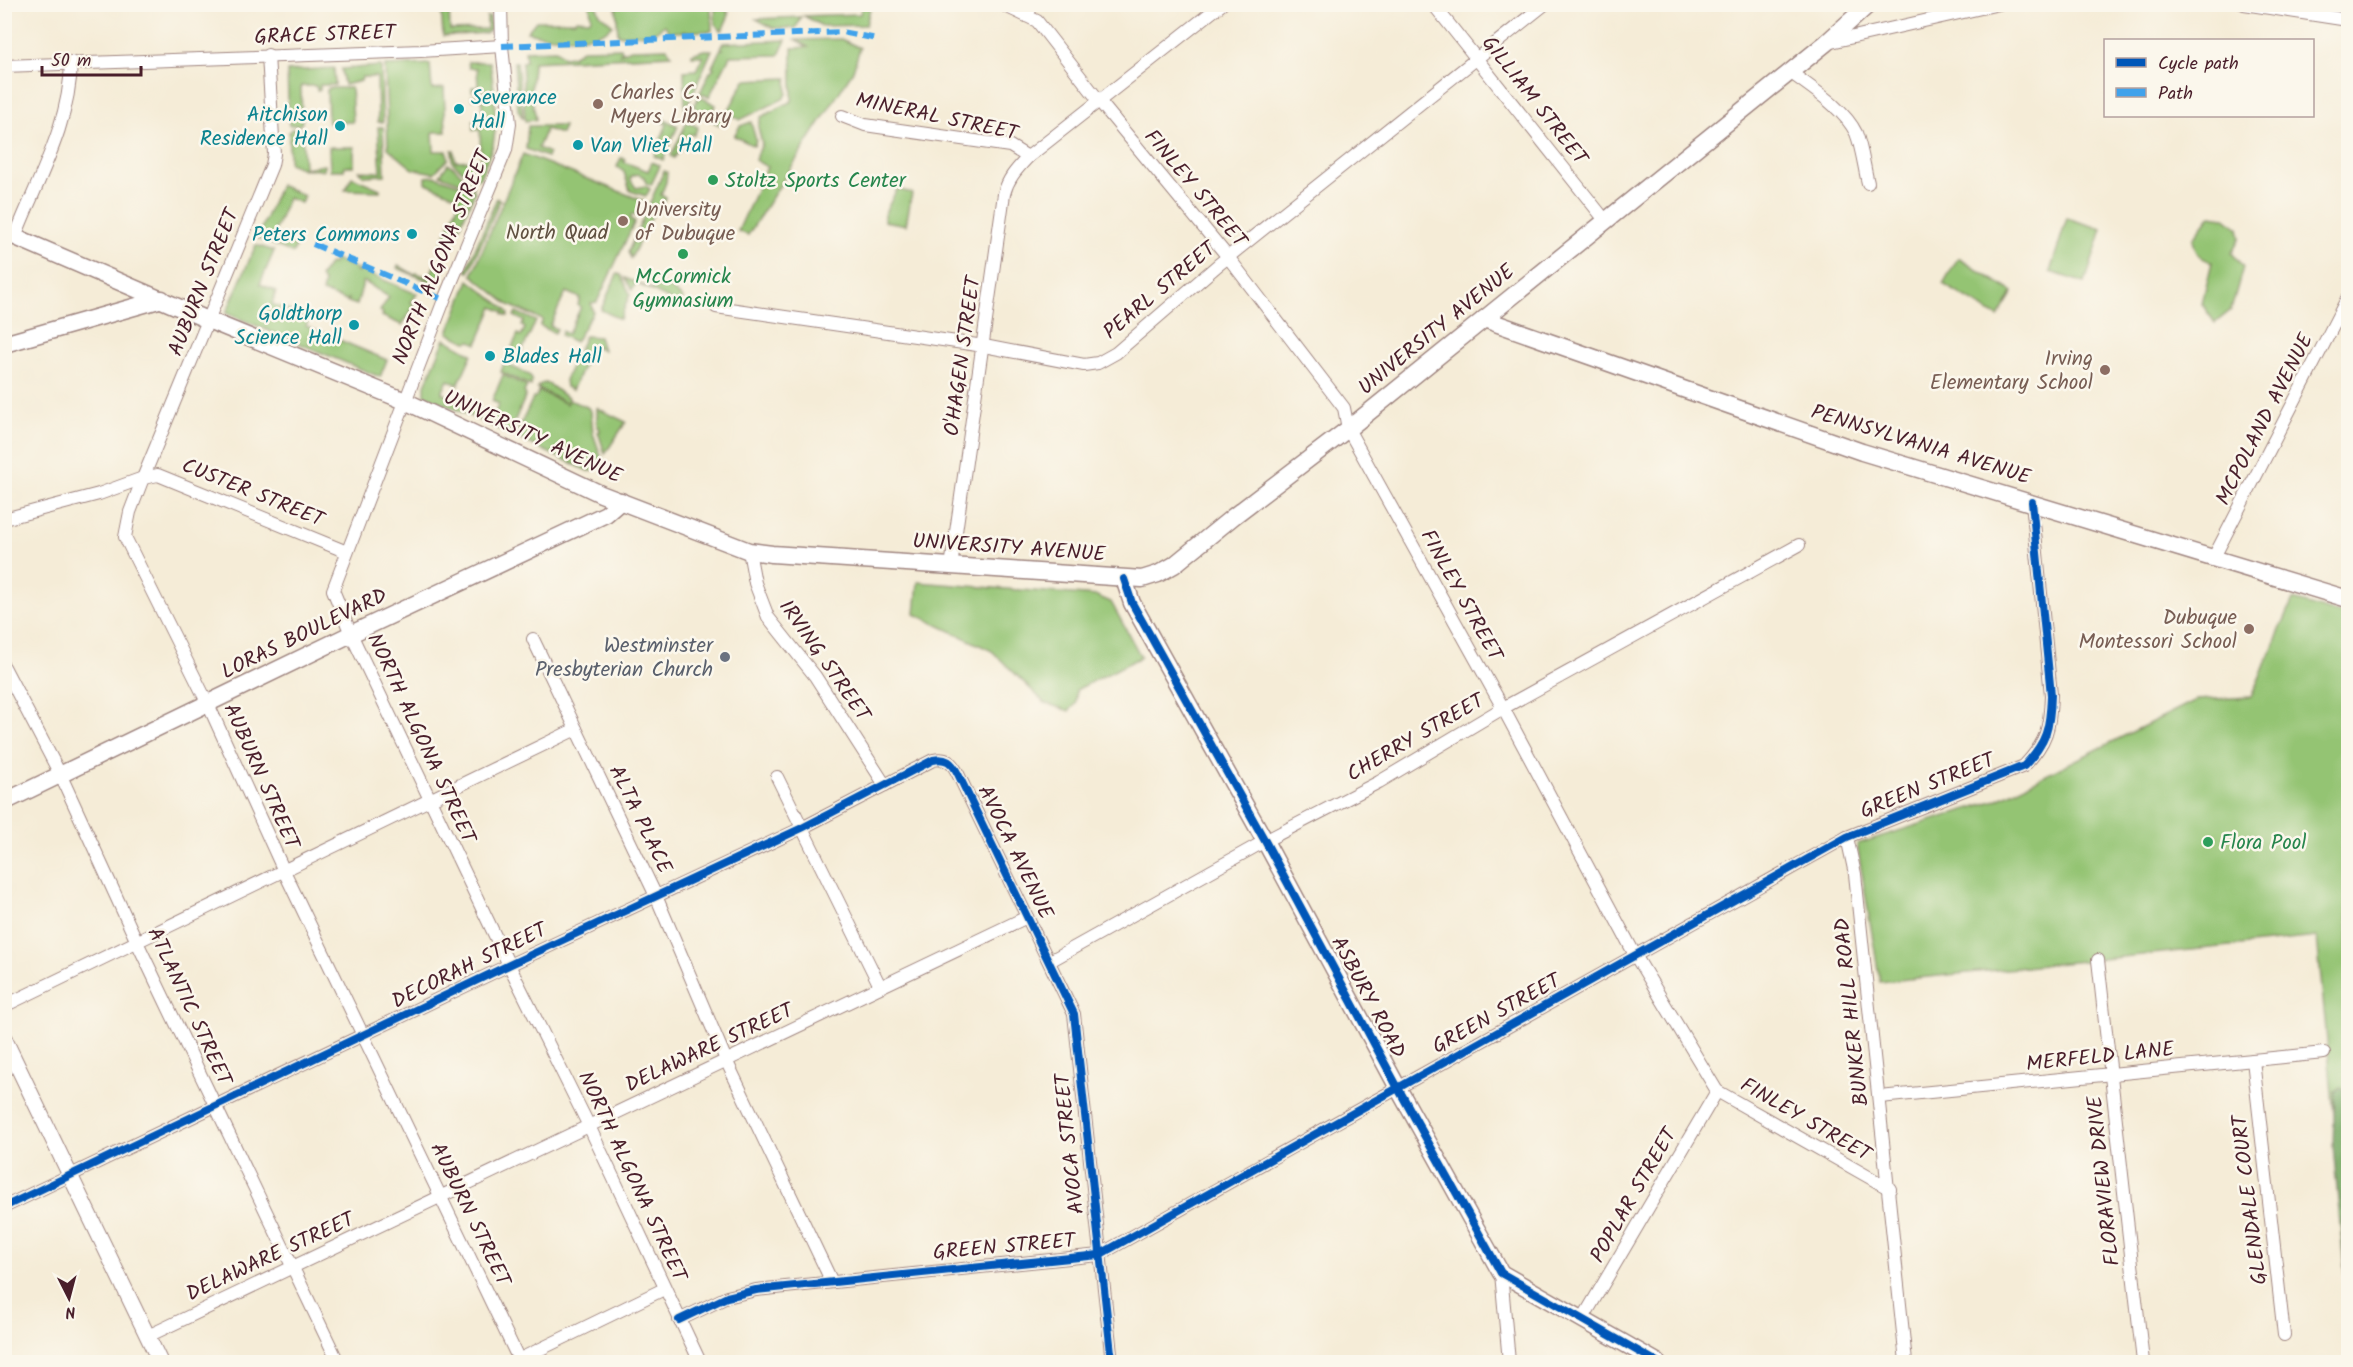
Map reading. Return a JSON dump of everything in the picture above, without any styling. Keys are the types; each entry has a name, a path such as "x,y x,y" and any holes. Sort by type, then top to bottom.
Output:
{"main road":[{"name":"UNIVERSITY AVENUE","path":"10,235 405,401 598,493 749,551 1142,579 1174,565 1348,429 1826,43 1869,4"},
{"path":"4,345 162,299"},
{"name":"PENNSYLVANIA AVENUE","path":"1485,319 1862,452 2349,599"},
{"name":"LORAS BOULEVARD","path":"4,802 606,514 621,501"},
{"name":"ASBURY ROAD","path":"1124,579 1132,603 1501,1273"},
{"path":"1501,1273 1657,1362"}],"street":[{"name":"NORTH ALGONA STREET","path":"501,4 502,46 510,124 507,145 333,590 351,634 430,801 589,1126 700,1362"},
{"name":"FINLEY STREET","path":"1001,4 1037,21 1100,102 1228,257 1345,411 1348,429 1503,708 1635,955 1717,1091 1890,1189"},
{"path":"1026,15 1034,4"},
{"name":"MINERAL STREET","path":"842,116 865,125 1010,146 1028,157 1222,4"},
{"name":"GILLIAM STREET","path":"1433,4 1605,220"},
{"name":"PEARL STREET","path":"716,307 984,346 1084,365 1098,363 1116,353 1228,257 1545,4"},
{"path":"1826,43 1999,4"},
{"path":"2244,4 2349,20"},
{"name":"GRACE STREET","path":"4,66 430,51 502,46"},
{"name":"AUBURN STREET","path":"268,55 274,154 272,165 143,478 130,512 125,537 208,704 284,871 442,1196 517,1361"},
{"path":"10,235 60,130 70,87 71,62"},
{"path":"1790,72 1830,102 1856,133 1868,183"},
{"name":"O'HAGEN STREET","path":"951,567 1004,194 1014,171 1028,157"},
{"name":"MCPOLAND AVENUE","path":"2213,559 2349,297"},
{"name":"CUSTER STREET","path":"4,519 99,494 158,475 347,552"},
{"name":"GREEN STREET","path":"680,1320 727,1297 756,1290 831,1280 1099,1255 1847,837 2024,766 2038,752 2046,738 2050,720 2051,695 2032,502"},
{"name":"CHERRY STREET","path":"1050,961 1265,841 1379,782 1503,708 1799,545"},
{"name":"IRVING STREET","path":"749,551 755,583 768,617 815,676 885,785"},
{"name":"ALTA PLACE","path":"533,639 656,896 726,1060 831,1280"},
{"name":"ATLANTIC STREET","path":"4,667 61,776 137,942 338,1362"},
{"path":"4,1006 576,729"},
{"name":"DECORAH STREET","path":"4,1207 509,965 802,828 933,760 940,758 948,760"},
{"name":"AVOCA AVENUE","path":"948,760 958,774 1050,961"},
{"path":"777,777 880,986"},
{"name":"BUNKER HILL ROAD","path":"1847,837 1855,874 1890,1189 1906,1362"},
{"name":"DELAWARE STREET","path":"148,1336 1027,917"},
{"name":"FLORAVIEW DRIVE","path":"2098,960 2143,1362"},
{"name":"AVOCA STREET","path":"1050,961 1074,1014 1112,1362"},
{"path":"4,1038 160,1362"},
{"name":"MERFELD LANE","path":"1880,1097 2324,1053"},
{"name":"GLENDALE COURT","path":"2253,1060 2284,1335"},
{"name":"POPLAR STREET","path":"1582,1320 1717,1091"},
{"path":"1501,1273 1509,1362"},
{"path":"517,1361 664,1289"}],"green space":[{"path":"441,5 449,5 450,30 487,29 487,17 490,17 491,29 486,33 443,36"},
{"path":"590,5 596,5 600,14 613,25 595,35 572,38 527,32 536,21 589,20 591,18"},
{"path":"616,5 711,5 712,31 669,32 665,25 652,34 618,35"},
{"path":"715,5 729,11 722,31 715,24"},
{"path":"862,5 871,5 866,25 822,26 804,16 860,14"},
{"path":"801,17 796,28 773,28 756,19"},
{"path":"841,39 860,48 853,71 748,235 738,231 767,167 755,160 762,144 758,127 761,117 792,101 792,48 808,47 796,40"},
{"path":"786,40 779,55 730,56 709,97 700,93 714,68 712,67 720,50 723,49 721,48 723,43"},
{"path":"621,48 622,51 619,54 631,49 667,48 672,55 533,62 531,95 536,120 525,121 522,62 526,61 525,51 556,50 564,57 572,56 584,49"},
{"path":"712,50 685,111 684,71 696,70 703,56 692,56 692,54"},
{"path":"468,62 490,62 494,90 472,91 472,87 478,87 477,68 469,68"},
{"path":"514,62 517,62 523,119 518,110"},
{"path":"430,64 432,89 444,88 446,132 433,132 434,151 447,151 448,159 434,173 413,169 388,148 385,66"},
{"path":"381,66 383,122 378,122 377,77 362,77 361,81 344,85 341,69"},
{"path":"334,68 335,85 320,85 320,90 317,90 316,86 301,86 302,122 300,125 289,125 287,71"},
{"path":"787,78 787,94 783,99 740,120 727,113 745,80"},
{"path":"329,88 351,88 353,122 328,123 327,90"},
{"path":"494,94 496,121 473,123 473,120 479,120 482,116 482,100 479,97 472,99 472,95"},
{"path":"699,96 716,105 711,115 716,119 724,118 720,125 703,116 695,116 693,120 689,118 696,107 694,106"},
{"path":"658,117 678,126 663,160 654,156 667,124 657,120"},
{"path":"687,122 698,127 694,135 689,134 674,158 671,156"},
{"path":"751,122 756,140 754,146 734,136 740,126"},
{"path":"496,125 493,145 480,178 472,179 452,162 452,150 454,150 455,161 481,160 480,130 473,130 473,127"},
{"path":"528,126 564,126 561,134 546,129 538,148 549,153 547,157 526,149"},
{"path":"378,127 383,127 385,175 364,176 359,171 381,172"},
{"path":"291,129 302,129 304,168 324,165 324,170 303,169 289,163 289,132"},
{"path":"329,147 354,147 354,166 345,166 344,170 330,170"},
{"name":"North Quad","path":"523,154 644,201 637,216 631,215 631,220 635,221 597,302 591,303 593,312 575,342 561,335 562,331 568,334 581,307 578,305 580,298 566,292 550,326 557,329 555,333 540,326 543,320 509,305 472,275"},
{"path":"621,158 625,159 624,162 648,171 652,162 660,166 651,185 638,174 630,179 636,188 645,186 650,189 646,196 630,191 624,172 617,167"},
{"path":"448,164 454,167 474,187 440,175"},
{"path":"664,171 667,172 666,182 661,195 666,198 663,205 659,204 655,210 631,258 628,252"},
{"path":"434,176 473,189 475,192 453,242 440,248 459,197 426,183 426,177"},
{"path":"352,177 380,189 380,191 345,190"},
{"path":"280,185 304,196 301,203 288,198 273,236 296,246 293,253 257,238"},
{"path":"897,189 912,193 906,225 884,221 884,215"},
{"path":"497,198 500,200 469,272 466,271"},
{"path":"2211,215 2224,217 2238,228 2240,238 2232,253 2243,267 2231,310 2215,323 2202,304 2212,262 2198,254 2193,239"},
{"path":"2067,218 2102,229 2085,283 2050,272"},
{"path":"256,245 274,251 260,284 276,291 272,304 309,319 306,326 387,360 380,377 226,313"},
{"path":"1958,258 2013,292 1998,317 1943,284"},
{"path":"335,259 357,269 356,272 359,273 360,270 417,294 411,302 415,305 402,325 382,316 383,313 380,311 389,297 365,282 363,282 357,305 348,302 349,298 347,301 322,292 324,283 320,277"},
{"path":"398,265 413,274 417,273 429,278 434,266 442,270 436,284 397,268"},
{"path":"617,274 621,275 630,294 620,319 601,310"},
{"path":"625,278 651,289 666,285 683,298 681,305 636,283 632,290"},
{"path":"469,280 506,309 509,314 508,316 503,314 504,312 493,307 477,344 471,341 466,342 448,333"},
{"path":"516,312 536,321 518,359 514,361 507,358 518,334 521,336 525,328 522,326 524,321 514,316"},
{"path":"585,336 599,337 603,350 593,346 572,390 566,387 565,380"},
{"path":"445,339 472,354 458,385 448,380 442,393 493,416 499,404 492,401 503,375 527,386 524,392 526,395 509,434 425,395 425,385"},
{"path":"504,363 529,375 532,379 531,386 501,372"},
{"path":"546,383 569,398 566,403 537,388"},
{"path":"539,391 567,404 569,400 591,411 593,433 602,459 593,471 588,471 515,437 533,398"},
{"path":"597,408 626,422 605,454 598,432 599,427 597,427"},
{"path":"918,582 1097,596 1111,602 1141,657 1076,690 1076,704 1069,711 1045,703 992,651 915,614"},
{"path":"2293,600 2348,616 2348,1260 2317,937 1880,982 1857,844 1996,800 2196,700 2251,697"},
{"path":"2341,1088 2348,1096 2348,1311 2333,1145 2335,1091"}],"marked path":[{"path":"502,46 842,32 877,39"},
{"path":"313,244 444,300"}],"cycle path":[{"path":"679,1320 727,1297 756,1290 1099,1255 1847,837 2024,766 2038,749 2046,734 2050,717 2051,695 2032,502"},
{"path":"1124,579 1132,603 1501,1273 1657,1362"},
{"path":"4,1207 509,965 802,828 933,760 942,759 951,764 958,774 1074,1014 1112,1362"}],"place":[{"name":"Charles C. Myers Library","path":"598,104"},
{"name":"Severance Hall","path":"459,109"},
{"name":"Aitchison Residence Hall","path":"340,126"},
{"name":"Van Vliet Hall","path":"578,145"},
{"name":"Stoltz Sports Center","path":"713,180"},
{"name":"University of Dubuque","path":"623,221"},
{"name":"Peters Commons","path":"412,234"},
{"name":"McCormick Gymnasium","path":"683,254"},
{"name":"Goldthorp Science Hall","path":"354,325"},
{"name":"Blades Hall","path":"490,356"},
{"name":"Irving Elementary School","path":"2105,370"},
{"name":"Dubuque Montessori School","path":"2249,629"},
{"name":"Westminster Presbyterian Church","path":"725,657"},
{"name":"Flora Pool","path":"2208,842"}]}
